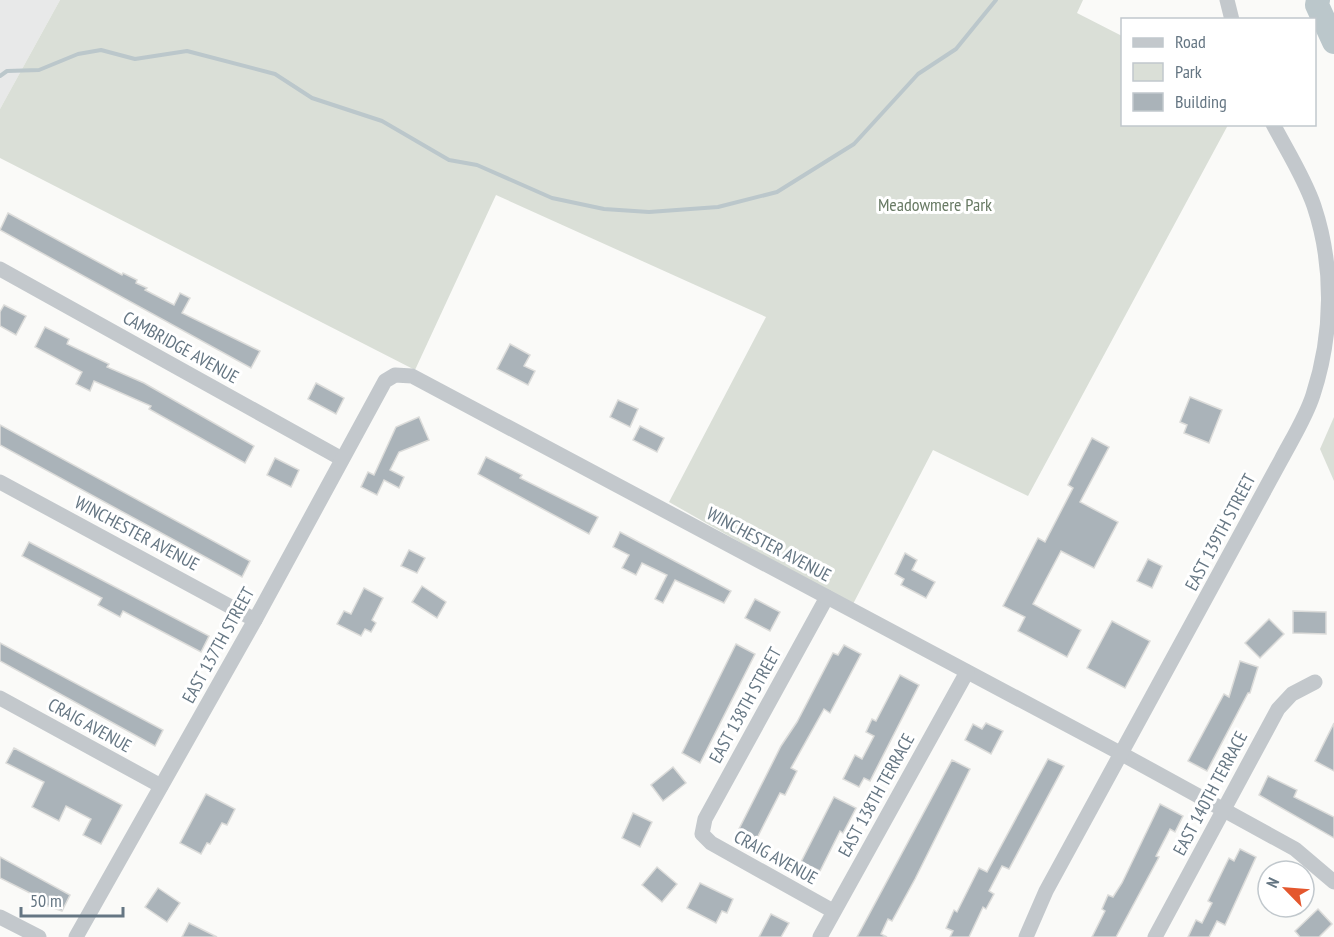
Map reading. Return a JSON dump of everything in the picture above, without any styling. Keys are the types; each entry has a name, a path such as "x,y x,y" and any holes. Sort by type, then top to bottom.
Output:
{"street":[{"path":"1227,0 1232,18"},
{"name":"EAST 139TH STREET","path":"1026,937 1046,891 1299,426 1313,395 1328,325 1329,278 1314,207 1300,174 1274,126"},
{"name":"CAMBRIDGE AVENUE","path":"0,269 342,459"},
{"name":"WINCHESTER AVENUE","path":"395,375 412,376 1122,754 1295,849 1334,882"},
{"name":"EAST 137TH STREET","path":"76,937 255,620 385,381 395,375"},
{"name":"WINCHESTER AVENUE","path":"0,482 255,620"},
{"name":"EAST 138TH STREET","path":"702,834 705,819 827,597"},
{"name":"EAST 138TH TERRACE","path":"820,937 967,672"},
{"name":"EAST 140TH TERRACE","path":"1155,937 1278,708 1292,694 1315,682"},
{"name":"CRAIG AVENUE","path":"0,698 161,786"},
{"name":"CRAIG AVENUE","path":"702,834 711,843 833,911"},
{"path":"0,917 39,937"}],"shaded area":[{"path":"0,0 60,0 0,109"}],"green space":[{"name":"Meadowmere Park","path":"60,0 1083,0 1077,13 1121,35 1121,126 1227,126 1028,496 933,450 852,606 669,502 766,317 496,195 415,370 0,158 0,109"},
{"path":"1334,417 1334,481 1320,449"}],"building":[{"path":"8,213 122,275 123,273 137,280 136,283 147,288 145,290 174,305 180,293 190,298 182,313 260,351 251,368 0,230"},
{"path":"4,305 26,316 16,335 0,326 0,312"},
{"path":"45,327 69,339 67,344 109,364 107,367 144,383 254,446 245,463 149,409 151,406 94,381 90,391 76,384 82,372 35,347"},
{"path":"510,344 530,355 524,366 535,371 528,385 497,369"},
{"path":"316,383 344,398 336,414 308,399"},
{"path":"1190,397 1222,410 1209,443 1184,433 1187,425 1180,422"},
{"path":"618,400 638,409 630,427 610,417"},
{"path":"419,417 429,440 399,452 390,470 404,477 399,488 384,480 377,495 361,487 368,472 374,475 396,427"},
{"path":"0,425 250,561 242,577 0,445"},
{"path":"640,426 664,438 657,452 633,440"},
{"path":"1092,438 1109,447 1080,502 1118,522 1094,568 1061,551 1033,604 1081,630 1067,657 1018,631 1025,617 1003,606 1038,538 1045,542 1073,488 1068,485"},
{"path":"486,457 522,475 520,478 598,517 589,534 478,474"},
{"path":"275,458 299,470 291,487 267,475"},
{"path":"620,532 731,591 724,603 675,580 663,603 655,599 667,575 642,563 636,575 622,568 629,555 613,547"},
{"path":"29,542 209,636 201,652 123,611 120,617 98,605 102,598 22,556"},
{"path":"409,550 425,558 417,573 401,566"},
{"path":"905,553 917,560 912,570 935,582 926,598 901,585 904,579 895,574"},
{"path":"1148,559 1162,566 1152,588 1137,581"},
{"path":"422,586 446,602 437,618 412,602"},
{"path":"364,588 383,598 372,620 376,623 371,632 365,629 361,636 337,624 344,611 351,614"},
{"path":"755,599 780,612 770,631 745,618"},
{"path":"1293,611 1326,612 1326,634 1293,633"},
{"path":"1269,619 1284,634 1260,658 1245,643"},
{"path":"1112,621 1150,641 1125,688 1087,668"},
{"path":"0,643 163,730 155,746 0,661"},
{"path":"736,644 755,654 700,763 682,753"},
{"path":"844,645 861,654 830,713 824,709 791,768 797,771 785,795 780,793 757,838 739,829 781,746 797,722 833,653 838,655"},
{"path":"1240,661 1258,667 1250,693 1207,771 1188,761 1224,694 1229,697"},
{"path":"900,675 919,685 870,781 864,778 859,787 843,779 855,755 862,759 874,736 866,732 872,719 876,721"},
{"path":"986,723 1003,731 991,754 965,740 973,724 982,729"},
{"path":"1334,723 1334,771 1315,761"},
{"path":"14,748 122,805 101,844 83,835 91,819 66,806 59,821 32,807 44,782 6,763"},
{"path":"1048,759 1064,766 1009,869 1002,866 989,891 994,894 986,909 983,907 969,937 950,937 953,931 946,928 954,910 957,912 979,868 987,872"},
{"path":"952,760 970,769 915,879 892,921 888,919 881,934 887,937 857,937"},
{"path":"673,767 686,783 663,801 651,785"},
{"path":"1268,776 1297,790 1294,797 1334,817 1334,838 1259,795"},
{"path":"206,794 235,809 227,825 222,823 210,844 207,843 201,854 180,843"},
{"path":"834,797 856,808 843,833 840,831 820,871 801,862"},
{"path":"1160,804 1183,816 1175,832 1170,829 1156,856 1159,857 1116,937 1092,937 1105,911 1102,909 1108,895 1113,897 1122,883"},
{"path":"633,813 652,822 640,847 622,838"},
{"path":"1240,849 1256,857 1225,925 1217,921 1209,937 1188,937 1196,920 1202,923 1212,903 1208,901 1229,858 1234,861"},
{"path":"0,857 70,895 62,911 34,901 36,897 0,878"},
{"path":"657,867 677,884 662,902 642,885"},
{"path":"700,883 733,899 727,913 722,911 716,923 687,908"},
{"path":"158,888 180,903 167,922 145,907"},
{"path":"1318,909 1332,924 1319,937 1300,937 1295,931 1308,919 1316,919"},
{"path":"771,914 789,923 781,937 759,937"},
{"path":"189,923 217,937 182,937"}],"waterway":[{"path":"0,76 7,71 39,70 78,54 101,50 135,59 187,51 275,74 312,98 382,121 449,160 477,165 552,198 604,209 649,212 718,207 777,192 854,144 918,74 956,49 996,0"},
{"path":"1318,0 1317,5 1334,42"}]}
